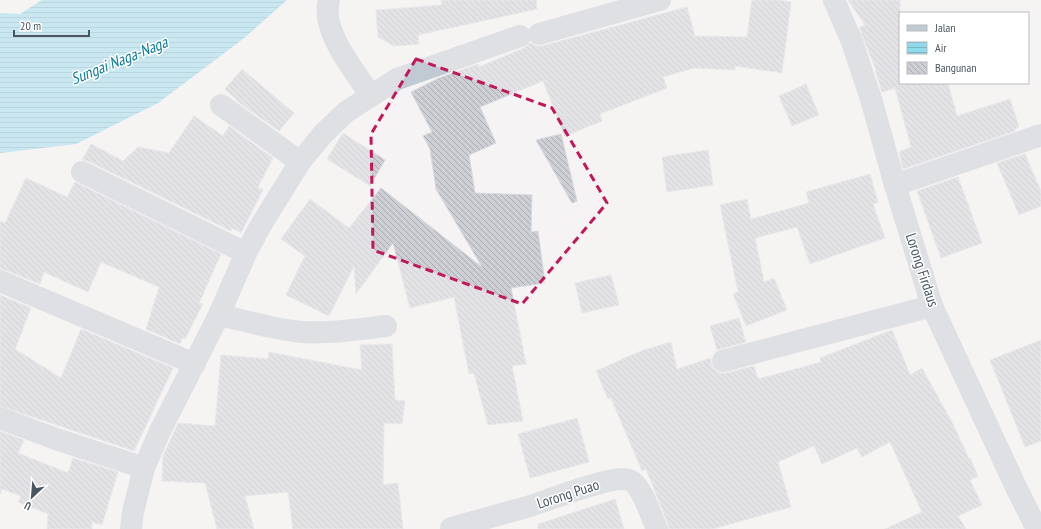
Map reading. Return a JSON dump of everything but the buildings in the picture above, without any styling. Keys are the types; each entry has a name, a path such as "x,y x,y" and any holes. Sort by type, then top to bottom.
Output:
{"street":[{"path":"329,0 327,6 329,27 335,42 371,96"},
{"path":"131,529 133,512 144,468 162,426 219,315 246,253 261,225 300,162 323,134 346,112 397,79 530,35 660,0"},
{"name":"Lorong Firdaus","path":"834,0 852,42 871,99 895,185 932,306 1037,529"},
{"path":"221,106 300,162"},
{"path":"895,185 1041,135"},
{"path":"82,172 246,253"},
{"path":"0,281 195,364"},
{"path":"723,361 932,306"},
{"path":"219,315 303,332 333,332 386,326"},
{"path":"0,418 56,439 144,468"},
{"name":"Lorong Puao","path":"451,528 528,507 596,484 620,478 630,480 640,490 657,529"}],"highlighted area":[{"path":"416,59 552,108 607,203 522,304 373,250 371,134"}],"water":[{"name":"Sungai Naga-Naga","path":"42,0 287,0 243,39 158,103 76,144 0,153 0,13 20,14"}]}
